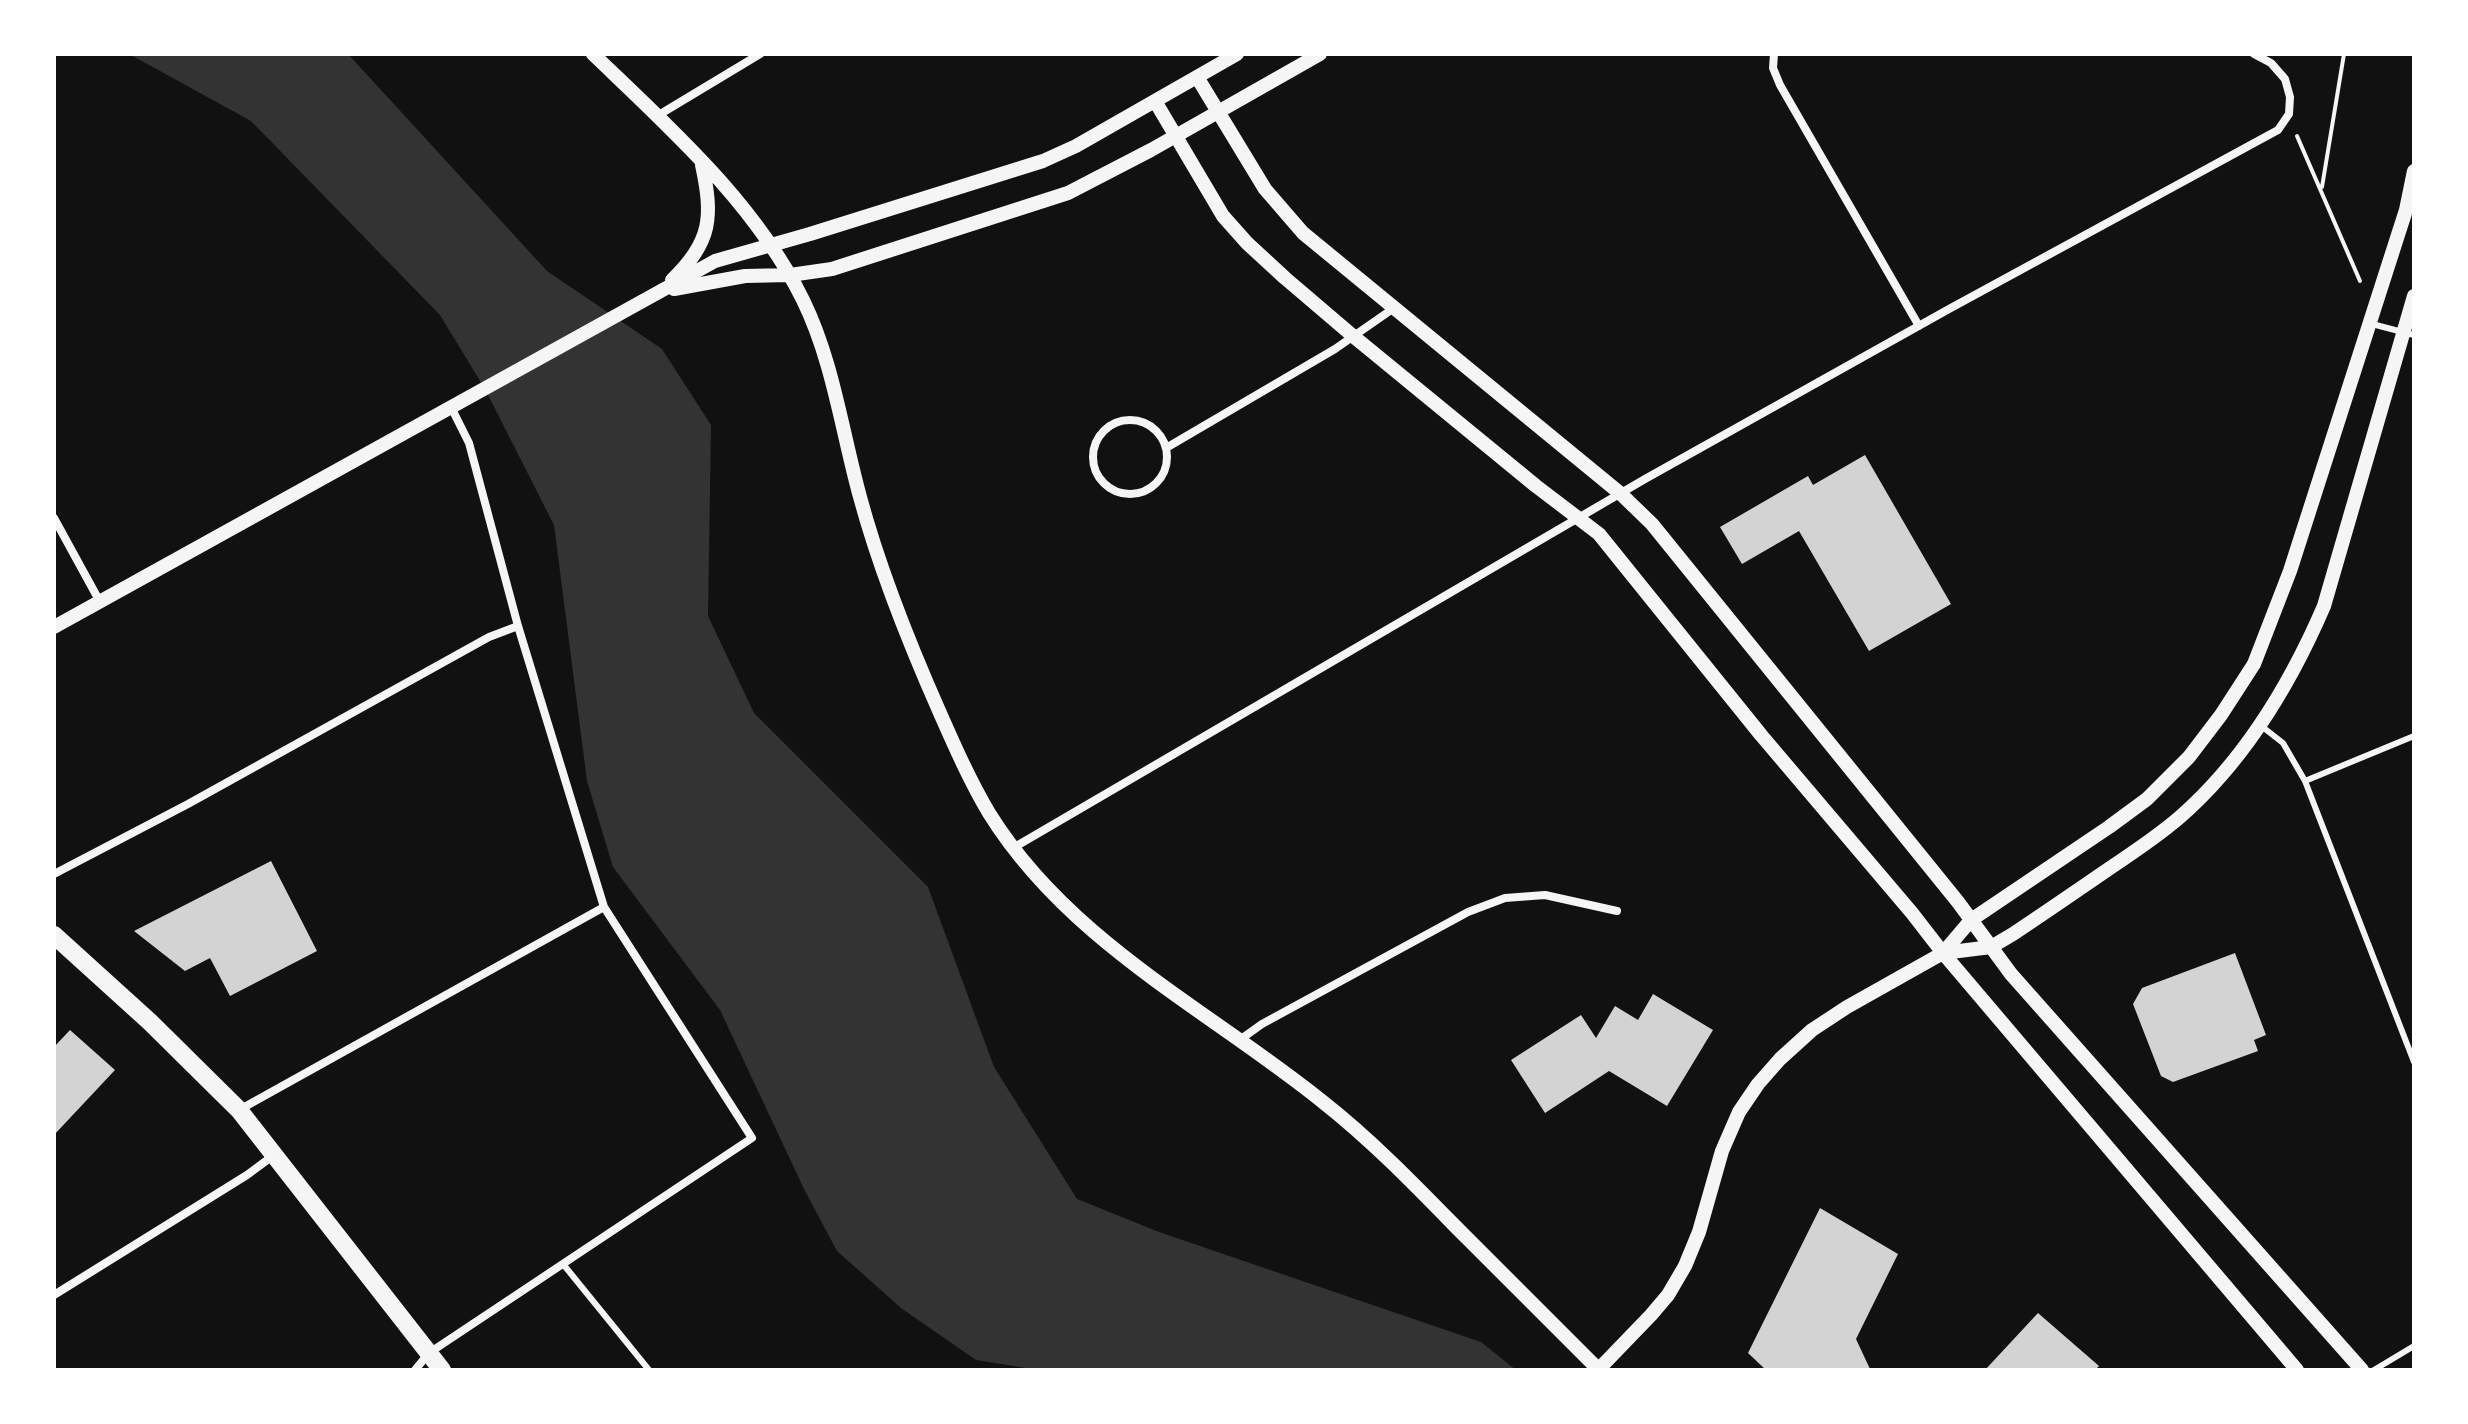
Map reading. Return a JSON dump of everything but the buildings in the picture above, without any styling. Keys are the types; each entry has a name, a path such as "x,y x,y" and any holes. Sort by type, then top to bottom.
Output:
{"main road":[{"path":"54,935 150,1022 239,1110 442,1370"}],"street":[{"path":"593,54 701,161 753,219 805,303 827,367 860,499 915,656 967,773 1013,848 1066,907 1133,966 1241,1039 1364,1135 1598,1370 1668,1295 1685,1266 1699,1232 1722,1151 1739,1112 1780,1059 1812,1030 1847,1007 1943,953 1971,920 2147,799 2189,757 2221,715 2254,664 2290,571 2406,210 2414,171"},
{"path":"657,116 760,54"},
{"path":"54,627 715,261 1043,161 1076,146 1237,54"},
{"path":"661,290 745,276 790,275 832,269 1068,193 1320,54"},
{"path":"1774,54 1773,68 1780,85 1919,326"},
{"path":"1013,848 1621,494 1919,326 2278,130 2289,114 2290,97 2285,79 2271,63 2254,54"},
{"path":"1197,77 1265,189 1303,233 1621,494 1652,524 1971,920 2011,974 2362,1370"},
{"path":"1155,101 1223,216 1247,243 1353,336 1599,534 1943,953 2297,1370"},
{"path":"661,290 693,257 706,232 708,194 701,161"},
{"path":"1943,953 1991,947 2146,844 2178,819 2232,763 2260,725 2306,647 2324,606 2408,333 2414,296"},
{"path":"1166,448 1353,336 1394,308"},
{"path":"415,1370 429,1353 752,1138 604,907 518,626 469,443 451,407"},
{"path":"1135,420 1147,424 1158,432 1166,448 1167,466 1160,481 1150,490 1133,495 1117,493 1106,487 1097,475 1093,462 1096,441 1104,430 1118,422 1135,420"},
{"path":"54,518 100,602"},
{"path":"54,874 188,804 489,637 518,626"},
{"path":"1241,1039 1262,1024 1468,912 1505,898 1545,895 1617,911"},
{"path":"239,1110 604,907"},
{"path":"54,1295 247,1175 275,1154"}],"lane":[{"path":"2368,323 2408,333"},
{"path":"2260,725 2283,743 2305,781 2414,1062"},
{"path":"2305,781 2414,736"},
{"path":"563,1264 649,1370"},
{"path":"2374,1370 2414,1346"}],"path":[{"path":"2321,189 2344,54"},
{"path":"2297,136 2360,281"}],"shaded area":[{"path":"129,54 348,54 547,271 662,349 711,425 708,616 754,713 928,887 994,1067 1077,1199 1159,1232 1481,1342 1516,1370 1038,1370 976,1360 901,1308 837,1251 805,1191 720,1010 613,867 587,781 554,525 485,389 440,315 251,121"}]}
